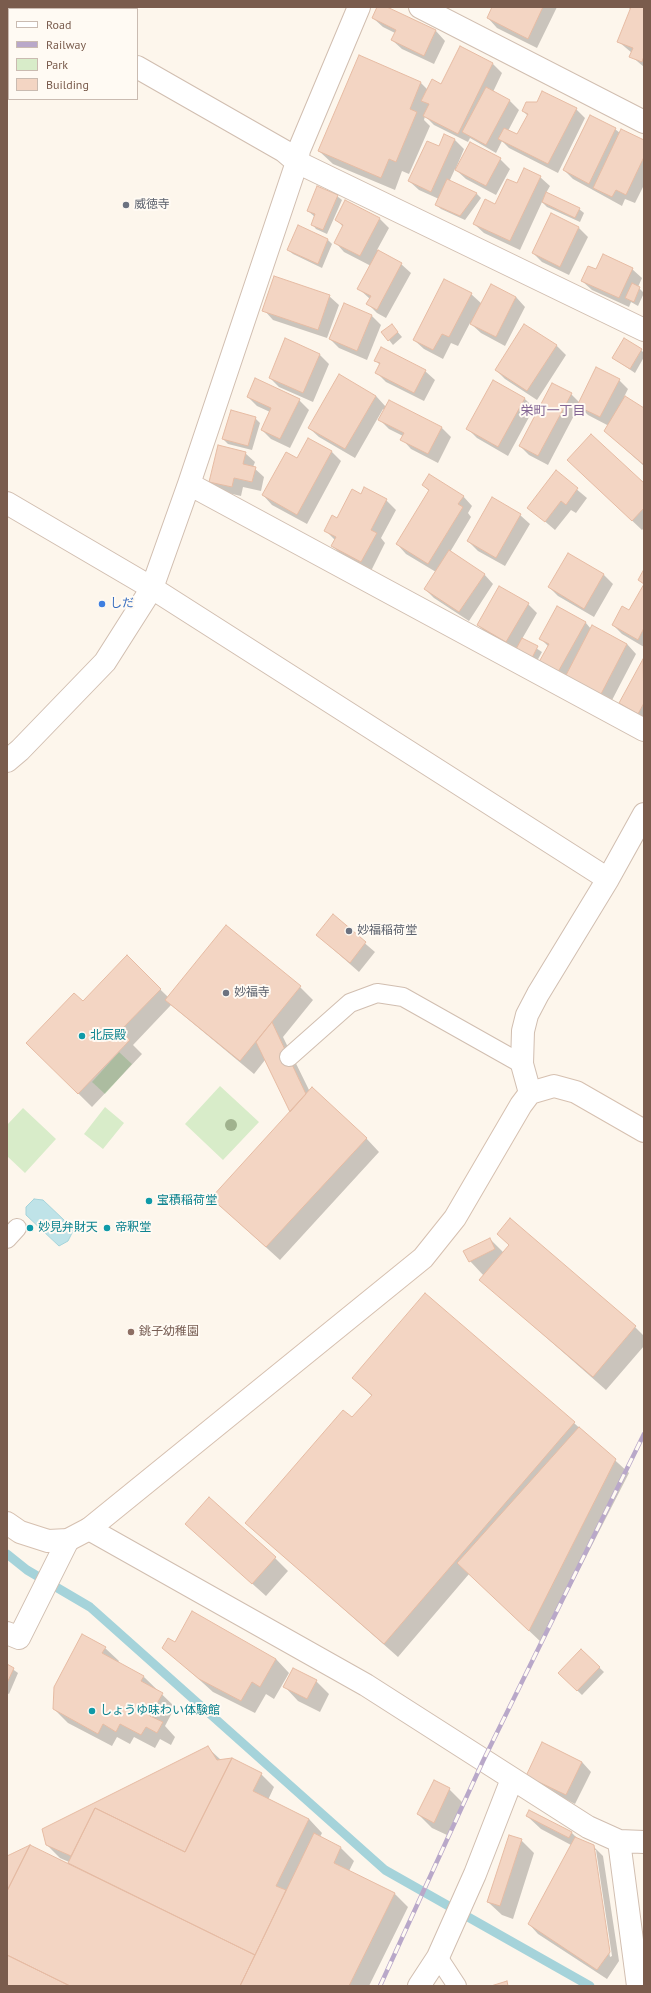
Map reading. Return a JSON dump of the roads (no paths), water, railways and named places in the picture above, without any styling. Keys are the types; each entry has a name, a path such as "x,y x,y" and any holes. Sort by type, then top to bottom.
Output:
{"street":[{"path":"7,761 20,750 105,662 152,588 189,484 297,162 299,150 359,7"},
{"path":"420,7 644,122"},
{"path":"138,68 284,151 297,162 644,330"},
{"path":"189,484 644,730"},
{"path":"7,503 152,588 608,879"},
{"path":"530,1093 522,1064 524,1031 527,1015 538,994 608,879 644,814"},
{"path":"7,1523 20,1532 48,1541 68,1540 89,1529 423,1258 455,1218 520,1105 530,1093 554,1086 576,1092 644,1131"},
{"path":"89,1529 366,1685 588,1827 619,1841 644,1842"},
{"path":"7,1633 19,1638 68,1540"},
{"path":"419,1986 438,1956 475,1874 512,1779"},
{"path":"619,1841 638,1986"}],"lane":[{"path":"289,1057 350,1003 377,993 403,997 522,1064"},
{"path":"438,1956 457,1986"}],"water":[{"path":"34,1199 43,1200 73,1231 68,1241 59,1246 26,1215 26,1207"}],"waterway":[{"path":"7,1554 27,1570 90,1607 385,1870 590,1986"}],"railway":[{"path":"380,1986 483,1761 644,1434"}],"place":[{"name":"威徳寺","path":"126,205"},
{"name":"しだ","path":"102,604"},
{"name":"妙福稲荷堂","path":"349,931"},
{"name":"妙福寺","path":"226,993"},
{"name":"北辰殿","path":"82,1036"},
{"name":"宝積稲荷堂","path":"149,1201"},
{"name":"妙見弁財天","path":"30,1228"},
{"name":"帝釈堂","path":"107,1228"},
{"name":"銚子幼稚園","path":"131,1332"},
{"name":"しょうゆ味わい体験館","path":"92,1711"}],"district":[{"name":"栄町一丁目","path":"553,411"}]}
